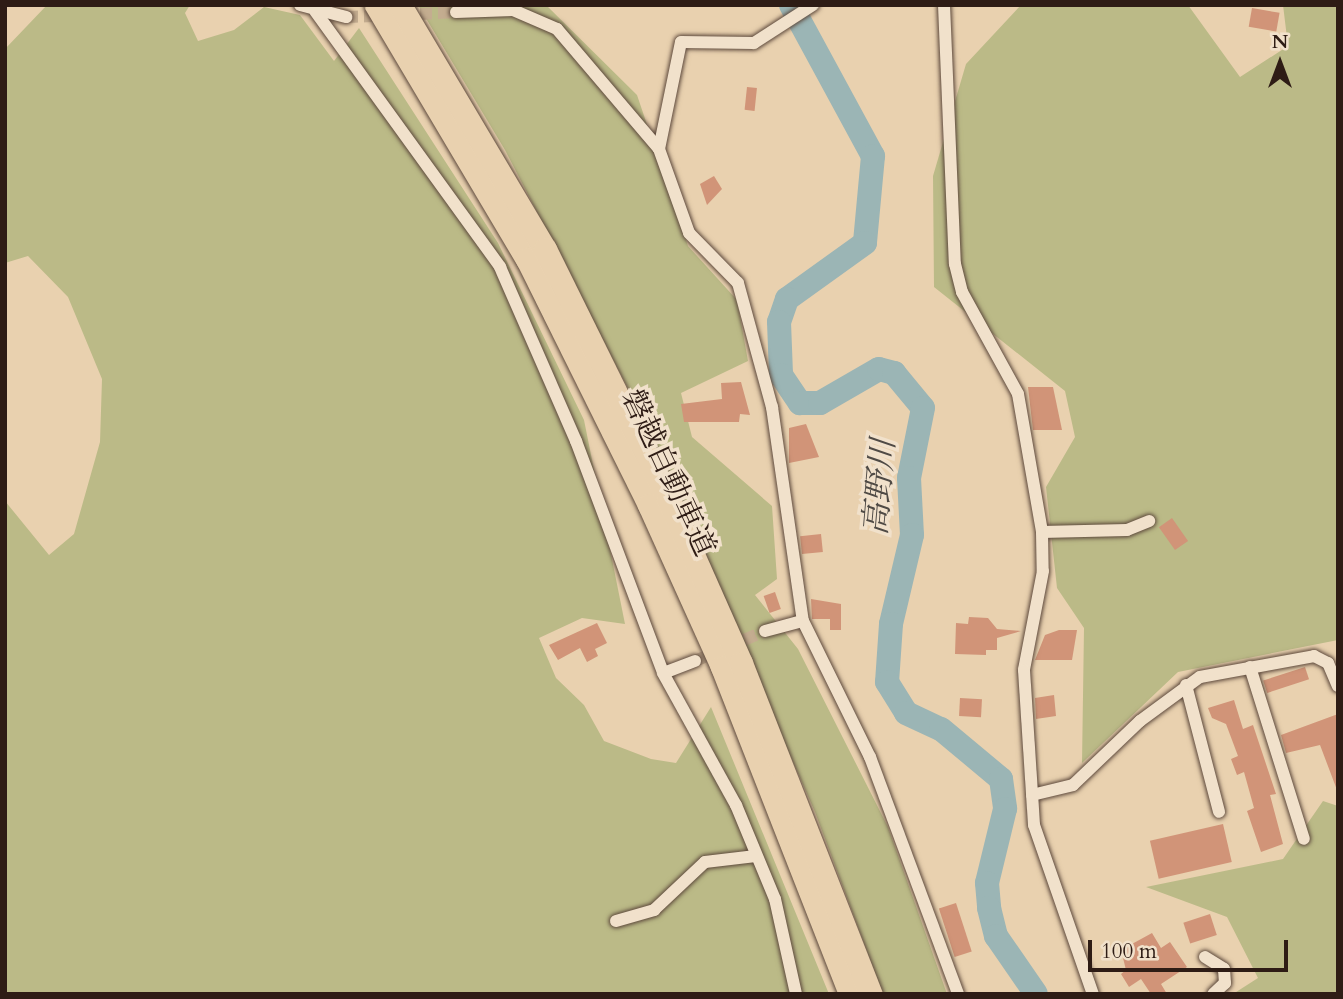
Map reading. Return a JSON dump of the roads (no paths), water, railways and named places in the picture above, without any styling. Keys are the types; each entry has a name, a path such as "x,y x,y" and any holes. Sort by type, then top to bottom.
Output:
{"highway":[{"name":"磐越自動車道","path":"376,5 527,259 637,480 722,667 850,994"},
{"name":"磐越自動車道","path":"400,5 545,249 668,498 746,676 871,994"}],"street":[{"path":"300,5 346,18"},
{"path":"944,5 955,264 962,292 1018,394 1042,532 1043,571 1024,670 1032,795 1038,838 1093,994"},
{"path":"659,149 681,42 754,43 789,25 812,6"},
{"path":"456,12 513,10 556,29 659,149 689,233 738,283 747,303 772,407 803,621 870,757 958,994"},
{"path":"315,11 500,267 576,441 663,673 736,805 775,898 796,994"},
{"path":"1042,532 1127,530 1149,522"},
{"path":"765,631 803,621"},
{"path":"1032,795 1073,785 1186,685 1250,667 1321,657 1338,686"},
{"path":"663,673 695,661"},
{"path":"1250,667 1304,839"},
{"path":"1186,685 1219,812"},
{"path":"616,921 654,910 705,862 756,856"},
{"path":"1205,957 1223,969 1225,983 1213,994"}],"waterway":[{"name":"高野川","path":"791,5 873,156 865,243 787,299 779,322 781,375 800,403 820,403 879,369 894,373 923,408 909,478 912,535 891,624 887,682 906,713 941,729 1001,779 1005,809 987,883 989,908 996,936 1036,994"}],"tunnel":[{"path":"402,15 456,12"},
{"path":"346,17 384,16"},
{"path":"695,661 765,631"}]}
